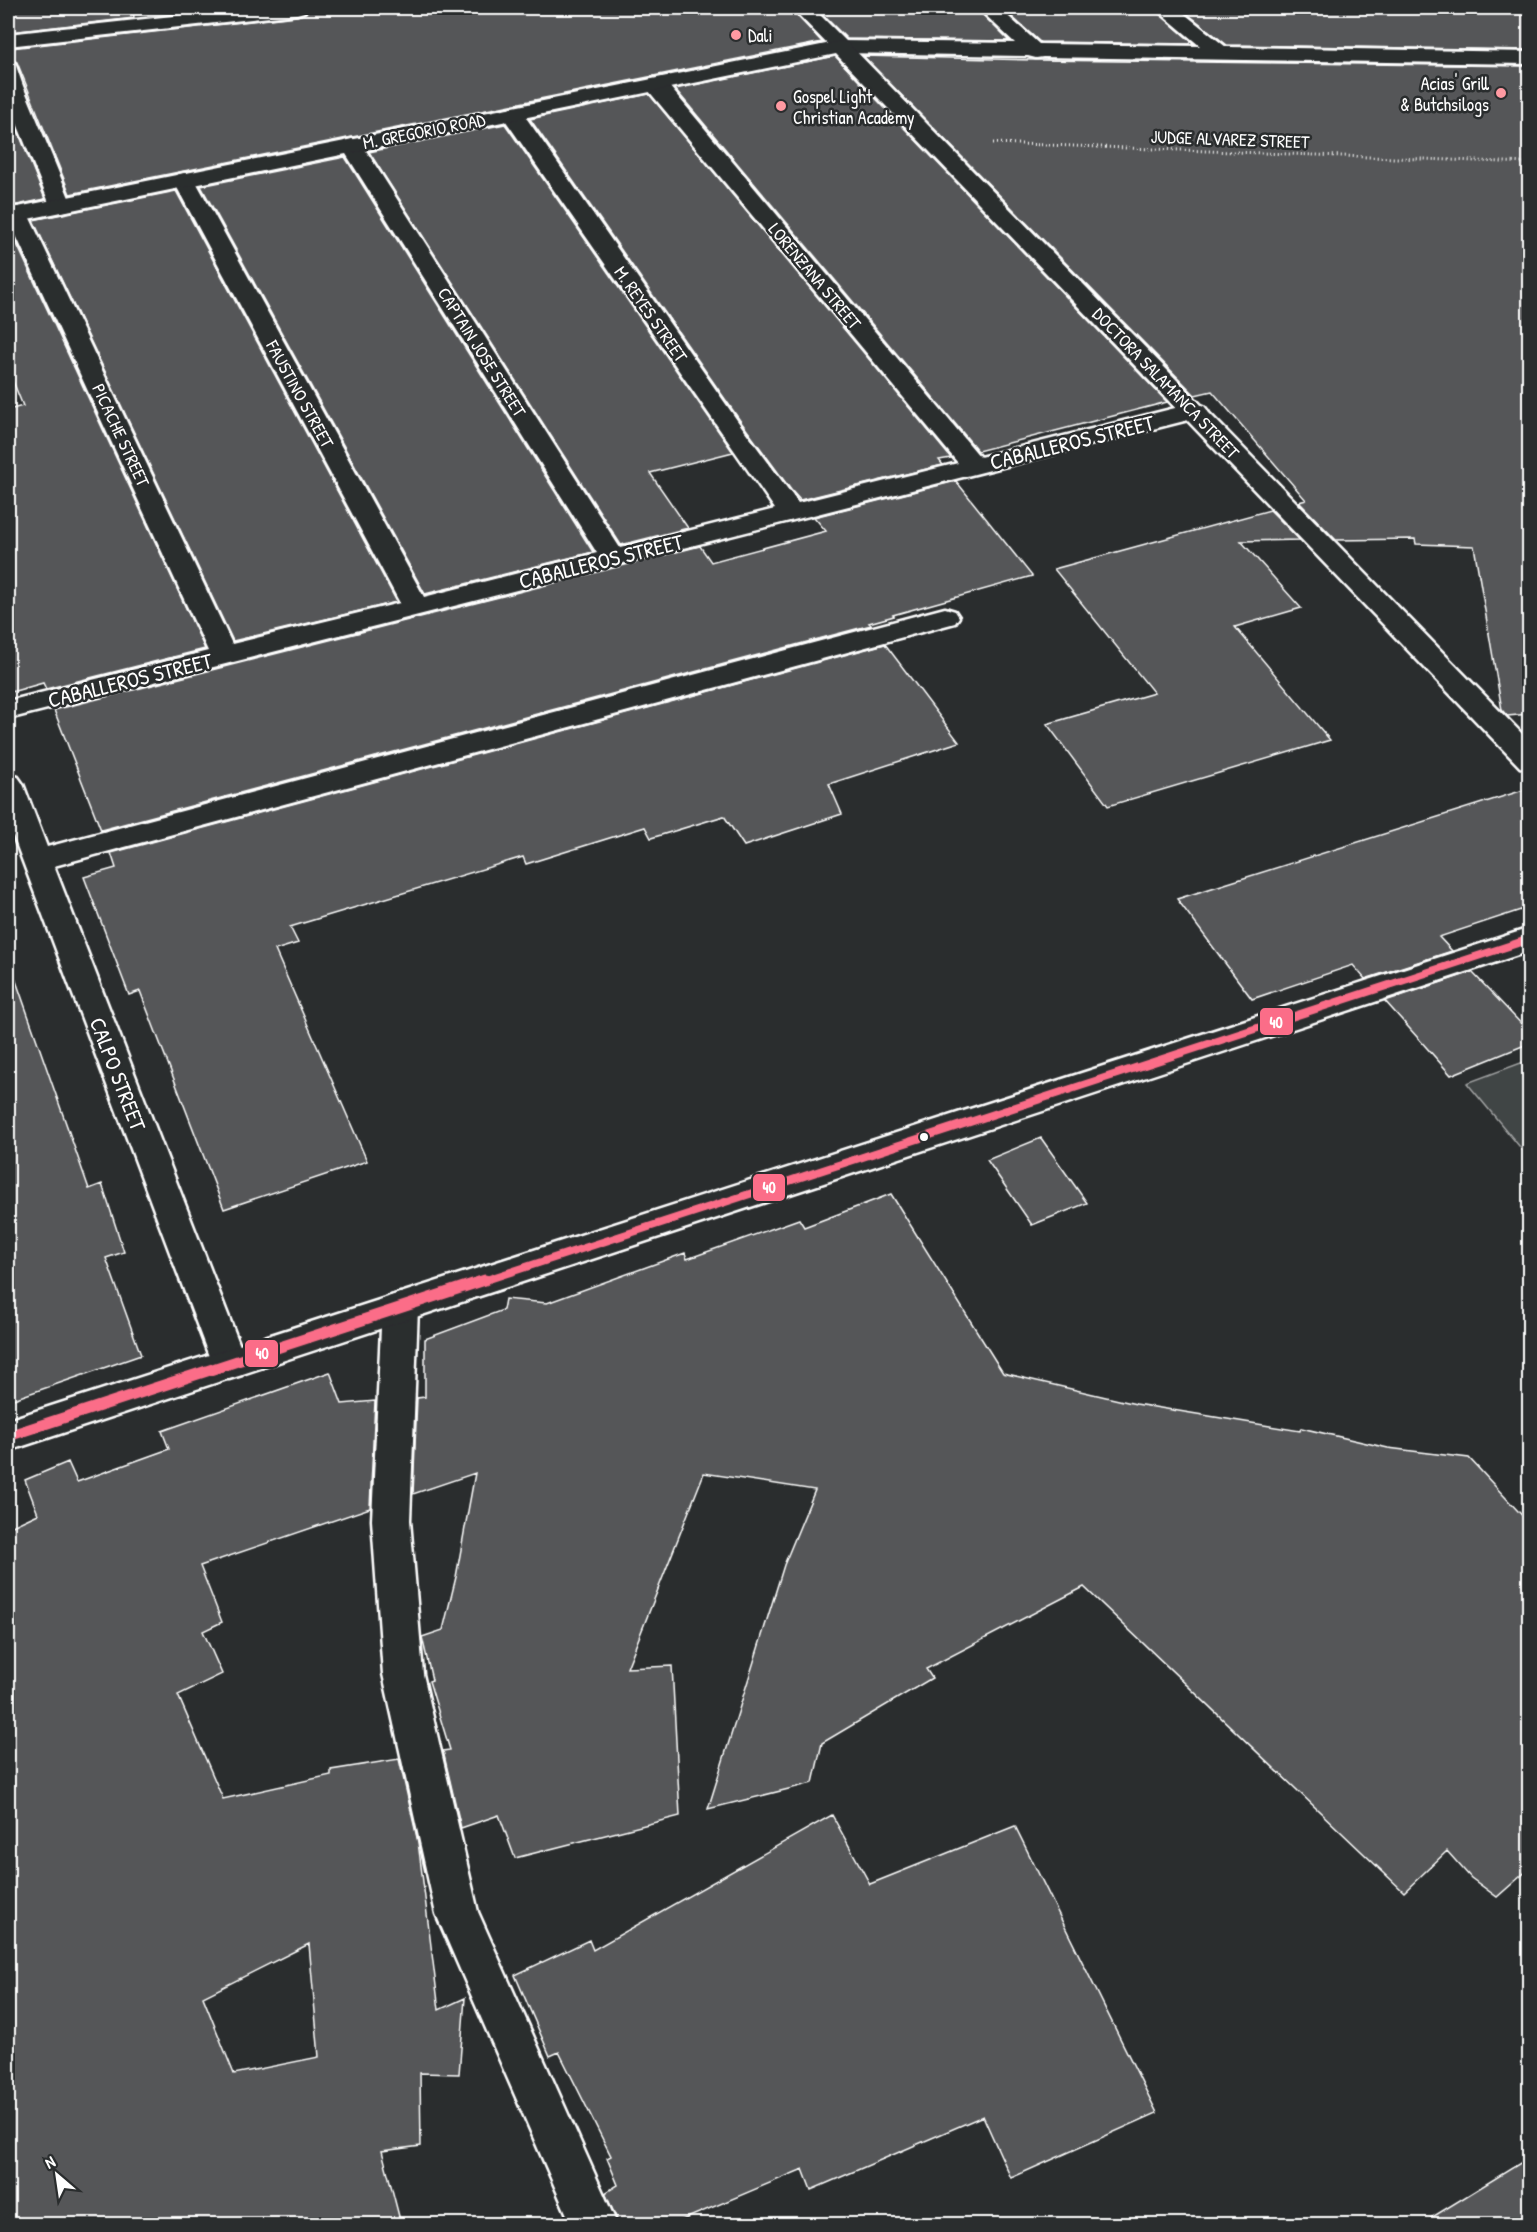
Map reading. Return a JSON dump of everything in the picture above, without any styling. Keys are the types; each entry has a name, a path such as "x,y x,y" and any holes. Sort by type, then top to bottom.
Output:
{"street":[{"path":"8,39 297,8"},
{"name":"DOCTORA SALAMANCA STREET","path":"802,8 1530,760"},
{"path":"988,8 1036,52"},
{"path":"1165,8 1221,53"},
{"name":"M. GREGORIO ROAD","path":"12,215 841,47 1036,52 1530,58"},
{"path":"8,67 12,86 61,205"},
{"name":"LORENZANA STREET","path":"656,85 975,466"},
{"name":"M. REYES STREET","path":"512,114 730,428 792,513"},
{"name":"CAPTAIN JOSE STREET","path":"352,146 613,558"},
{"name":"FAUSTINO STREET","path":"184,180 416,607"},
{"name":"PICACHE STREET","path":"12,215 224,656"},
{"name":"CABALLEROS STREET","path":"8,710 1194,411"},
{"path":"36,860 945,617"},
{"name":"CALPO STREET","path":"8,784 229,1364"},
{"path":"8,1436 1530,939"},
{"path":"400,1307 391,1520 403,1674 457,1914 594,2224"}],"path":[{"name":"JUDGE ALVAREZ STREET","path":"929,141 1530,163"}],"shaded area":[{"path":"1530,1060 1529,1158 1467,1083"}],"building":[{"path":"9,8 133,8 134,18 10,32"},
{"path":"309,8 790,8 822,42 70,194 17,62 12,60 11,48 297,16 306,13"},
{"path":"816,8 976,8 1009,41 847,39"},
{"path":"1002,8 1153,8 1194,44 1040,42"},
{"path":"1180,8 1521,8 1523,15 1530,15 1530,50 1227,45"},
{"path":"835,56 1167,402 978,451 675,89"},
{"path":"863,56 1530,66 1530,714 1507,716 1502,710 1474,546 1416,544 1415,539 1336,540 1299,502 1306,500 1212,391 1195,395"},
{"path":"649,94 951,458 939,460 943,465 800,500 791,490 530,119"},
{"path":"8,106 45,199 8,207"},
{"path":"505,124 733,452 650,473 688,528 621,545 369,152"},
{"path":"345,157 593,552 425,594 201,186"},
{"path":"176,191 397,602 233,641 33,220"},
{"path":"8,225 205,649 46,689 43,683 8,693 8,410 23,406 8,369"},
{"path":"956,481 1032,576 893,615 869,623 871,625 101,830 54,710 700,546 711,562 826,531 814,517"},
{"path":"1270,510 1300,540 1241,541 1301,608 1235,627 1330,740 1108,806 1047,724 1154,693 1054,569"},
{"path":"885,644 959,742 829,784 842,814 744,846 724,816 651,838 645,827 526,864 523,857 290,927 298,943 275,950 367,1161 224,1209 140,991 129,995 84,877 116,868 111,853"},
{"path":"1530,788 1530,907 1439,937 1452,951 1365,979 1353,965 1252,999 1177,899"},
{"path":"1472,972 1530,1033 1530,1043 1451,1075 1385,1001"},
{"path":"15,978 89,1189 102,1184 124,1252 106,1258 141,1355 8,1401 8,979"},
{"path":"1041,1138 1087,1203 1032,1225 987,1160"},
{"path":"891,1194 1003,1373 1136,1404 1300,1431 1301,1428 1388,1448 1469,1458 1530,1524 1530,1868 1497,1897 1471,1878 1447,1851 1404,1892 1084,1587 926,1669 932,1678 822,1743 813,1783 708,1809 784,1565 815,1490 704,1473 627,1668 672,1666 680,1816 515,1858 499,1815 461,1828 443,1751 450,1750 429,1681 432,1680 422,1637 443,1630 456,1577 475,1473 413,1494 417,1398 425,1397 425,1339 503,1310 505,1299 547,1303 685,1253 687,1259 799,1219 804,1227"},
{"path":"330,1372 342,1404 375,1401 370,1508 200,1566 222,1622 203,1631 222,1674 178,1695 223,1799 331,1775 331,1770 399,1759 418,1842 439,2010 465,1998 459,2074 420,2073 421,2146 382,2151 401,2224 8,2224 8,1528 38,1514 25,1480 68,1462 77,1482 169,1449 162,1431","holes":["309,1944 319,2057 234,2074 203,1997"]},
{"path":"832,1815 870,1884 1015,1826 1157,2113 1011,2178 983,2116 811,2190 803,2169 673,2224 619,2224 605,2193 618,2185 607,2158 611,2156 559,2052 550,2056 515,1975 589,1940 593,1950"},
{"path":"1530,2157 1530,2224 1421,2224"}],"transit line":[{"name":"40","path":"8,1436 1530,939"}],"place":[{"name":"Dali","path":"736,35"},
{"name":"Acias' Grill & Butchsilogs","path":"1501,93"},
{"name":"Gospel Light Christian Academy","path":"781,106"}]}
